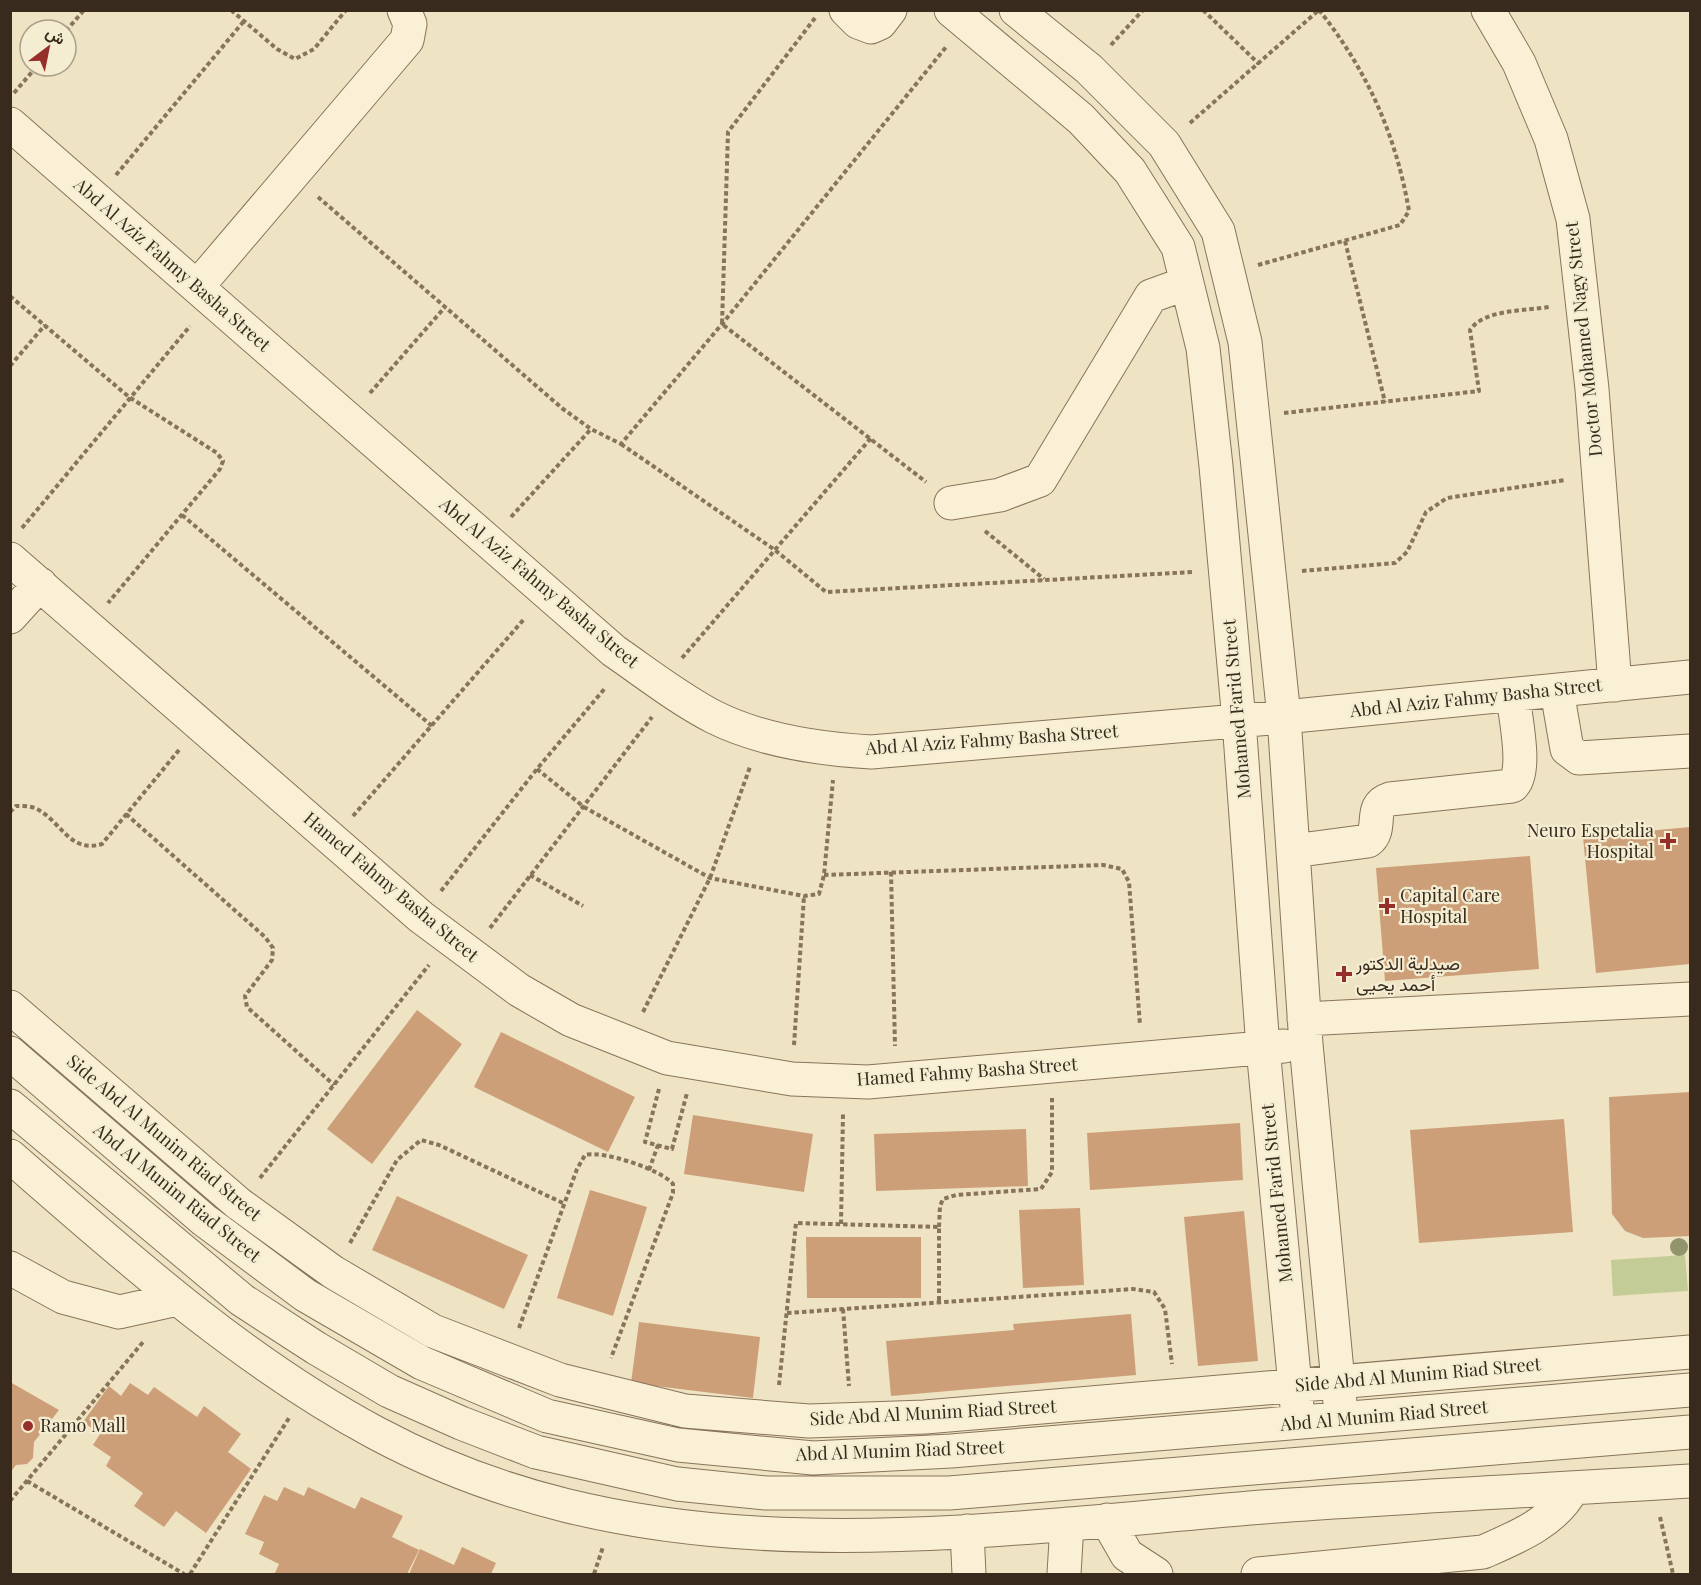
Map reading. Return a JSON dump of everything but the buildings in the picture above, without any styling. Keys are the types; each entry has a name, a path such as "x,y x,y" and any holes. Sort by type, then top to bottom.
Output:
{"street":[{"path":"204,293 292,175 407,40 410,24 404,10"},
{"path":"846,10 858,22 871,27 880,23 891,10"},
{"path":"1016,10 1089,69 1164,144 1218,231 1245,342 1284,717 1305,1032 1348,1500"},
{"name":"Doctor Mohamed Nagy Street","path":"1488,10 1519,63 1551,139 1573,219 1599,476 1615,685"},
{"name":"Mohamed Farid Street","path":"958,17 1081,119 1130,171 1178,247 1203,348 1239,721 1263,1048 1306,1504"},
{"name":"Abd Al Aziz Fahmy Basha Street","path":"10,123 628,661 715,717 762,734 804,746 871,752 1284,717 1690,677"},
{"path":"1130,171 1164,144"},
{"path":"951,503 1000,495 1040,480 1151,296 1187,283"},
{"name":"Hamed Fahmy Basha Street","path":"14,546 40,584 421,917 519,990 571,1020 681,1061 792,1079 896,1080 1263,1048 1305,1032 1690,999"},
{"path":"10,617 40,584"},
{"path":"1557,691 1567,749 1579,758 1690,751"},
{"path":"1293,851 1368,841 1376,833 1379,804 1390,799 1512,786 1517,782 1521,770 1513,696"},
{"name":"Side Abd Al Munim Riad Street","path":"10,1007 232,1199 333,1272 433,1330 560,1380 685,1411 808,1421 925,1417 1690,1352"},
{"name":"Abd Al Munim Riad Street","path":"10,1053 204,1220 305,1295 422,1363 547,1416 678,1445 813,1458 997,1448 1690,1390"},
{"path":"10,1106 242,1300 389,1391 536,1452 677,1484 766,1493 864,1495 949,1493 1690,1432"},
{"path":"10,1156 178,1299 228,1339 305,1392 379,1435 477,1478 580,1511 682,1528 778,1535 922,1534 1348,1500 1690,1481"},
{"path":"204,1220 232,1199"},
{"path":"10,1268 63,1297 119,1312 178,1299"},
{"path":"1258,1575 1483,1552 1540,1523 1565,1503 1572,1489"},
{"path":"1107,1520 1126,1555 1156,1575"},
{"path":"1064,1575 1067,1524"},
{"path":"967,1531 969,1575"}],"path":[{"path":"231,10 277,49 295,59 314,49 346,10"},
{"path":"722,324 728,132 820,10"},
{"path":"1089,69 1143,10"},
{"path":"1203,10 1259,64"},
{"path":"1164,144 1319,11 1345,44 1381,110 1395,146 1409,211 1400,225 1229,274"},
{"path":"621,444 722,324 958,17"},
{"path":"96,198 244,21"},
{"path":"10,97 27,78"},
{"path":"292,175 563,409 591,429 621,444 775,550 826,592 1225,569"},
{"path":"1345,241 1385,402"},
{"path":"14,546 129,397 204,293"},
{"path":"10,296 129,397 217,453 223,461 220,469 88,626"},
{"path":"1253,416 1479,391 1470,330 1475,322 1486,317 1583,301"},
{"path":"347,418 444,307"},
{"path":"722,324 871,438 1044,579"},
{"path":"10,366 45,325"},
{"path":"488,541 591,429"},
{"path":"232,1199 460,946 530,875 584,807 666,687 775,550 871,438"},
{"path":"1269,574 1395,563 1407,552 1426,512 1447,498 1599,476"},
{"path":"182,515 432,726"},
{"path":"333,840 546,592"},
{"path":"421,917 537,769 628,661"},
{"path":"10,812 16,806 35,808 77,843 89,848 102,844 200,724"},
{"path":"628,1042 710,878 762,734"},
{"path":"537,769 584,807 710,878 804,896 819,894 824,875 835,750"},
{"path":"126,814 266,937 273,948 272,960 245,996 247,1007 334,1085"},
{"path":"824,875 1103,865 1122,869 1129,882 1142,1059"},
{"path":"891,872 896,1080"},
{"path":"530,875 583,906"},
{"path":"792,1079 804,896"},
{"path":"681,1061 672,1149 645,1142 681,1061"},
{"path":"939,1303 940,1206 944,1199 956,1194 1041,1189 1048,1181 1052,1172 1052,1066"},
{"path":"842,1224 844,1081"},
{"path":"333,1272 398,1160 421,1140 439,1144 565,1204"},
{"path":"649,1170 658,1145"},
{"path":"507,1359 585,1155 595,1152 649,1170 667,1177 673,1185 673,1193 599,1390"},
{"path":"776,1418 796,1223 939,1227"},
{"path":"787,1313 1133,1289 1154,1292 1165,1309 1177,1395"},
{"path":"10,1501 178,1299"},
{"path":"843,1309 852,1420"},
{"path":"190,1575 305,1392"},
{"path":"27,1481 184,1575"},
{"path":"1652,1483 1673,1575"}],"green space":[{"path":"1685,1255 1688,1291 1613,1296 1611,1260"}],"place":[{"name":"Neuro Espetalia Hospital","path":"1668,841"},
{"name":"Capital Care Hospital","path":"1387,906"},
{"name":"صيدلية الدكتور أحمد يحيى","path":"1344,974"},
{"name":"Ramo Mall","path":"28,1426"}]}
